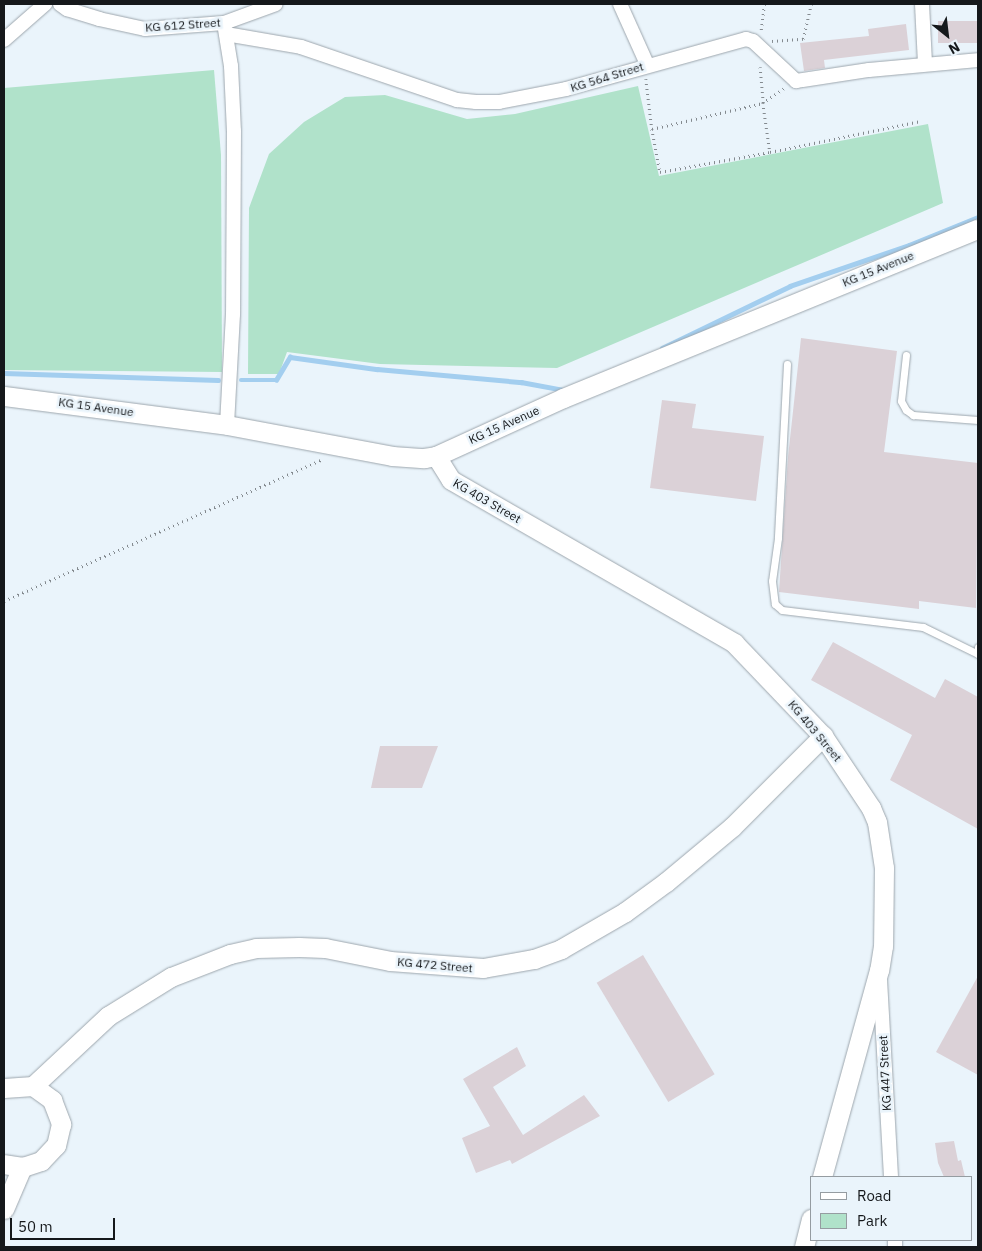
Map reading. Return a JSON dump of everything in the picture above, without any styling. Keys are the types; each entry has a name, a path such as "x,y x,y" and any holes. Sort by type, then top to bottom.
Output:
{"main road":[{"name":"KG 15 Avenue","path":"4,396 227,425 392,456 436,456 572,394 978,229"},
{"name":"KG 403 Street","path":"436,456 451,480 734,643 753,660 823,736 852,778 877,822 884,892 879,970 822,1176"},
{"name":"KG 472 Street","path":"33,1086 108,1016 151,988 201,964 256,948 325,948 390,961 463,968 517,963 561,949 604,925 666,882 732,827 823,736"},
{"path":"52,1100 62,1059"},
{"path":"4,1164 22,1167 41,1161 56,1145 61,1124 52,1100 33,1086 5,1086"},
{"path":"7,1202 22,1167"},
{"path":"4,1176 7,1202"},
{"path":"804,1247 810,1223"}],"street":[{"path":"4,40 46,4"},
{"name":"KG 612 Street","path":"60,4 67,10 99,20 145,29 225,28 276,4"},
{"path":"620,4 645,65"},
{"path":"922,4 925,64"},
{"path":"225,28 234,131 233,314 227,425"},
{"name":"KG 564 Street","path":"225,28 302,47 457,100 476,102 499,102 566,90 645,65 750,39 796,82"},
{"path":"796,82 925,64 978,60"},
{"name":"KG 447 Street","path":"879,970 891,1176"}],"lane":[{"path":"906,355 901,401 906,410 913,415 978,420"},
{"path":"787,364 778,538 772,581 775,604 782,610 923,627 978,654 978,647"}],"path":[{"path":"769,41 803,39 811,4"},
{"path":"760,64 770,152"},
{"path":"645,65 652,129 660,172 921,121"},
{"path":"652,129 763,103 796,82"},
{"path":"4,601 348,448"}],"green space":[{"path":"214,70 221,155 222,372 4,370 4,88"},
{"path":"638,86 659,176 928,124 943,203 557,368 380,364 287,352 279,374 248,374 249,208 269,154 304,122 345,97 385,95 467,119 515,114"}],"building":[{"path":"938,21 978,21 978,43 938,43"},
{"path":"906,24 909,50 824,60 825,68 804,71 800,43 869,36 868,29"},
{"path":"801,338 897,351 884,452 978,463 976,608 919,601 919,609 779,592 788,457"},
{"path":"662,400 696,404 692,428 764,436 756,501 650,488"},
{"path":"833,642 935,698 945,679 978,697 978,829 890,780 912,735 811,680"},
{"path":"380,746 438,746 422,788 371,788"},
{"path":"643,955 715,1074 668,1102 597,983"},
{"path":"978,976 978,1075 936,1052"},
{"path":"517,1047 526,1066 493,1087 523,1135 584,1095 600,1116 512,1164 510,1160 476,1173 462,1138 490,1126 463,1079"},
{"path":"954,1141 958,1161 961,1160 965,1176 944,1176 938,1163 935,1143"}],"waterway":[{"path":"662,348 790,286 909,245 978,217"},
{"path":"241,380 276,380 290,357 377,369 521,382 564,390"},
{"path":"4,373 218,380"}]}
